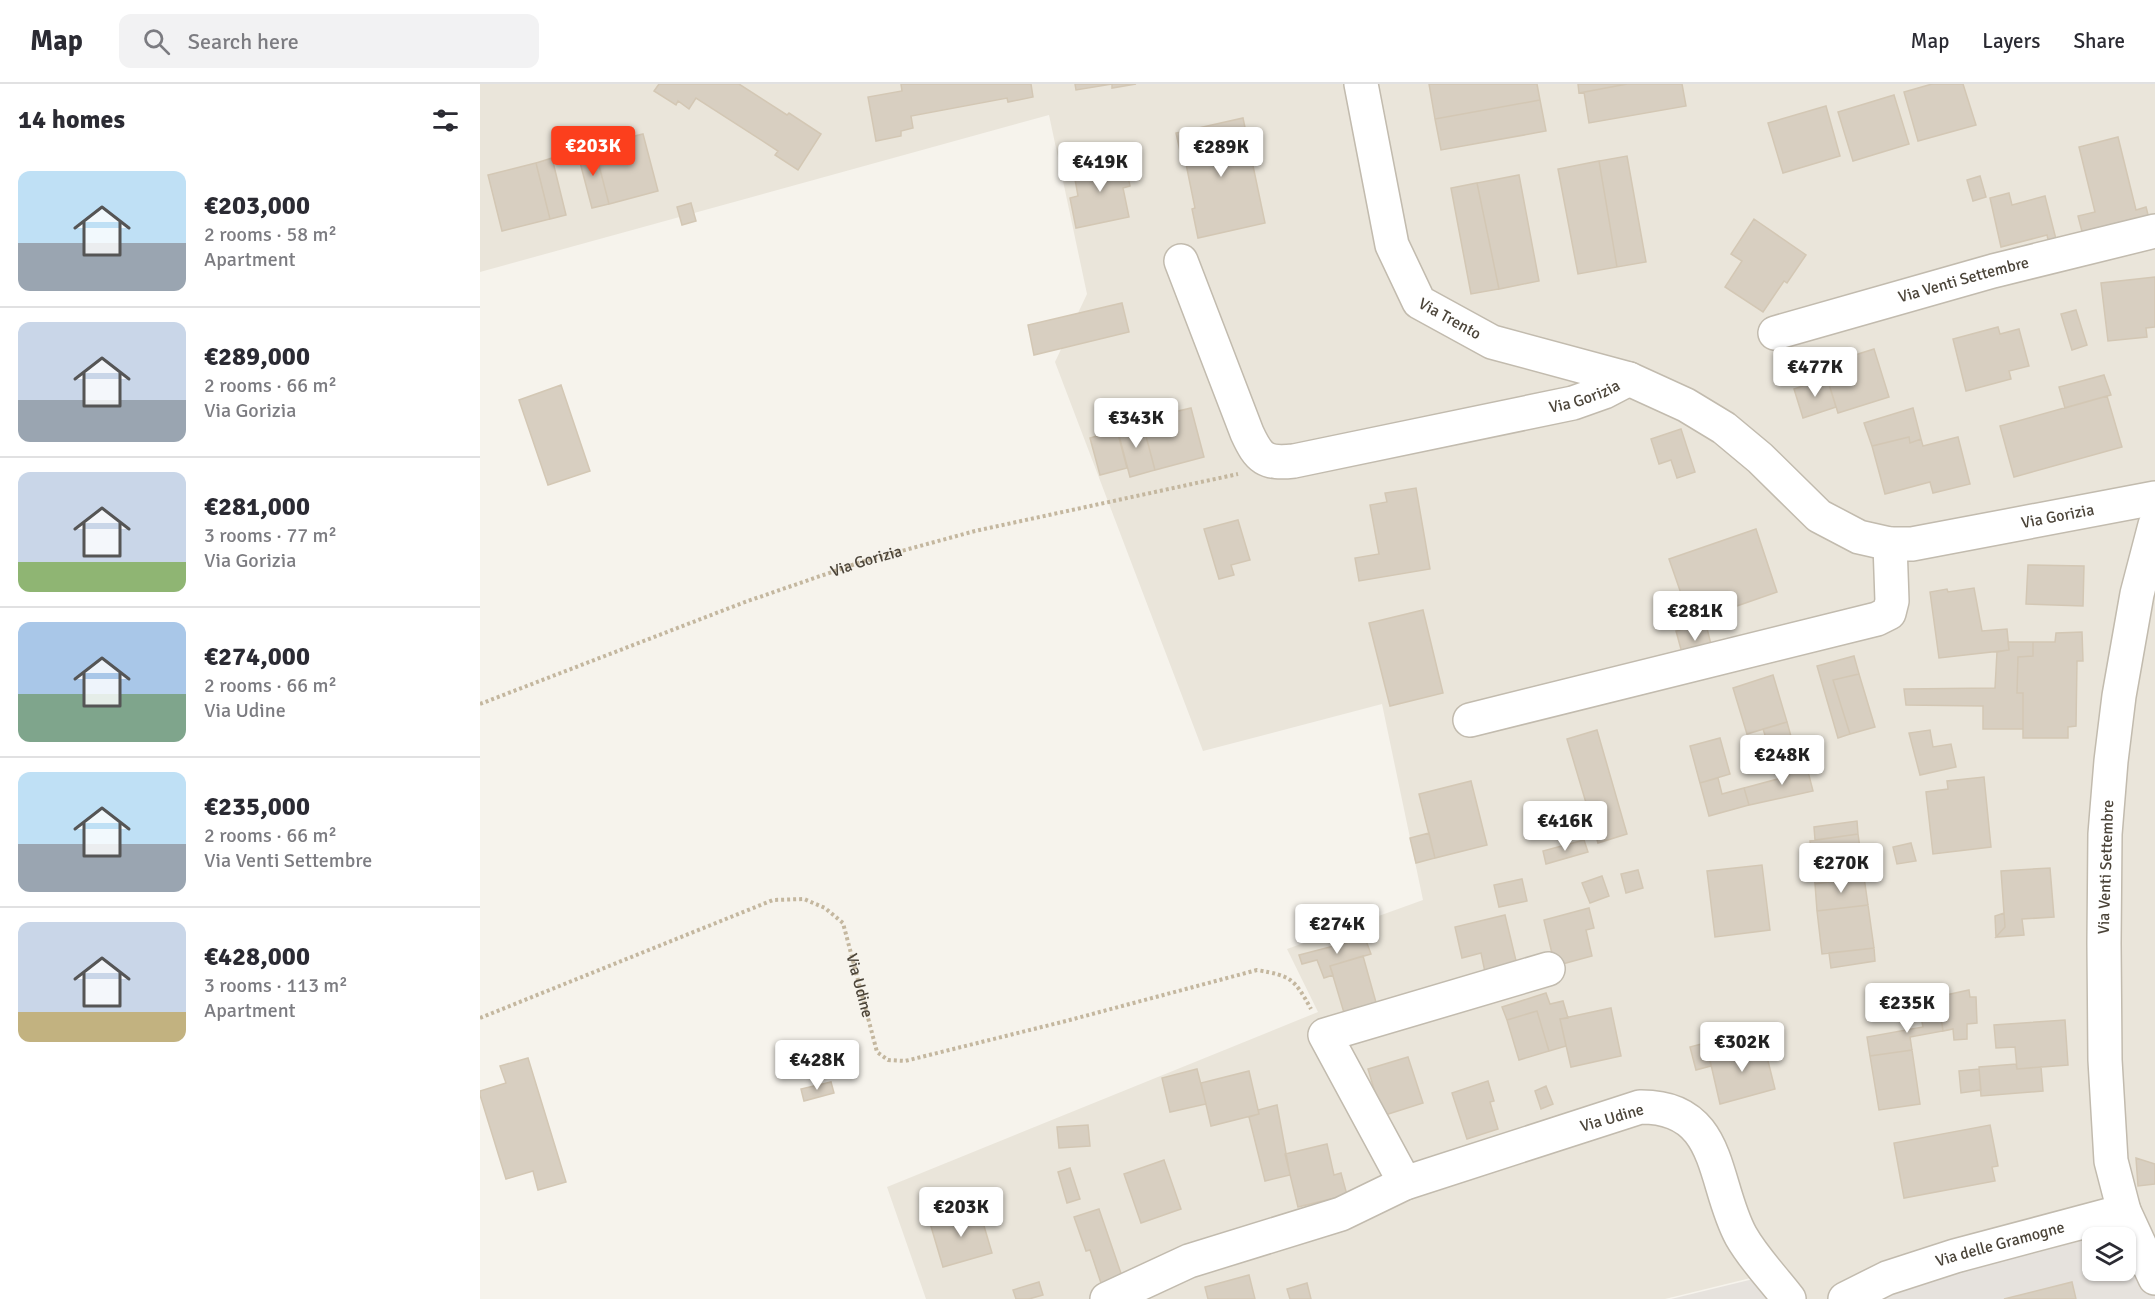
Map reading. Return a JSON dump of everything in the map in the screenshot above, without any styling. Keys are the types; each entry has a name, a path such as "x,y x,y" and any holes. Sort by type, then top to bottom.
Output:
{"street":[{"name":"Via Trento","path":"1361,84 1392,245 1419,302 1492,342 1629,379"},
{"name":"Via Venti Settembre","path":"1775,333 1993,271 2155,231"},
{"path":"1181,261 1247,433 1254,448 1264,460"},
{"name":"Via Gorizia","path":"1264,460 1294,461 1573,403 1604,392 1629,379 1686,405 1724,428 1760,458 1819,516 1859,537 1890,544 1939,540 2155,498"},
{"name":"Via Venti Settembre","path":"2124,1211 2111,1161 2105,1060 2105,834 2119,696 2137,594 2155,525"},
{"path":"1470,720 1877,619 1889,613 1892,601 1890,544"},
{"path":"1405,1184 1325,1035 1548,969"},
{"name":"Via Udine","path":"1107,1299 1189,1261 1341,1214 1405,1184 1640,1107 1671,1110 1693,1125 1710,1148 1741,1236 1789,1299"},
{"path":"2124,1211 2155,1278"},
{"name":"Via delle Gramogne","path":"1845,1299 1887,1278 1944,1260 2124,1211"}],"path":[{"name":"Via Gorizia","path":"480,704 744,602 861,562 975,531 1249,472 1264,460"},
{"name":"Via Udine","path":"480,1018 773,900 804,899 825,908 843,923 877,1052 888,1060 905,1061 1066,1022 1257,970 1284,975 1300,988 1325,1035"}],"shaded area":[{"path":"480,84 2155,84 2155,1274 2136,1233 2136,1227 2133,1227 2125,1209 1842,1299 1790,1299 1771,1273 1665,1299 926,1299 887,1187 1318,1012 1287,949 1423,900 1382,704 1203,751 1055,362 1087,294 1049,115 480,272"},
{"path":"2124,1212 2131,1227 2082,1227 2082,1281 2136,1281 2136,1238 2155,1280 2155,1299 1847,1299"},
{"path":"1770,1275 1788,1299 1671,1299"}],"building":[{"path":"659,84 739,84 821,134 798,170 775,155 778,151 696,98 689,109 678,101 676,105 654,91"},
{"path":"901,84 1031,84 1033,97 1008,102 1007,98 911,116 913,128 901,131 901,136 876,141 868,97 902,91"},
{"path":"1075,84 1112,84 1076,90"},
{"path":"1112,84 1136,84 1112,88"},
{"path":"1429,84 1537,84 1540,100 1435,119"},
{"path":"1578,84 1627,84 1579,93"},
{"path":"1627,84 1682,84 1686,106 1589,123 1584,92"},
{"path":"1932,84 1963,84 1976,125 1918,141 1904,92"},
{"path":"1894,95 1909,144 1853,161 1838,112"},
{"path":"1540,100 1546,131 1441,150 1435,119"},
{"path":"1826,106 1840,156 1783,173 1768,123"},
{"path":"1243,118 1265,223 1198,238 1192,209 1195,208 1185,159 1182,160 1176,133"},
{"path":"643,134 658,191 609,204 594,146"},
{"path":"2118,137 2136,210 2146,207 2151,226 2085,243 2078,216 2095,212 2079,147"},
{"path":"594,146 609,204 592,208 577,151"},
{"path":"1627,156 1646,262 1617,267 1599,161"},
{"path":"1124,157 1130,186 1123,188 1129,217 1076,228 1070,198 1078,196 1073,168"},
{"path":"552,158 566,215 550,219 536,163"},
{"path":"1599,161 1617,267 1578,274 1558,169"},
{"path":"536,163 550,219 502,231 488,175"},
{"path":"1519,175 1539,281 1499,289 1477,183"},
{"path":"1980,176 1986,197 1973,201 1967,180"},
{"path":"1477,183 1499,289 1471,294 1451,188"},
{"path":"2009,193 2012,205 2045,196 2058,247 2050,249 2047,235 2001,247 1990,198"},
{"path":"691,203 696,221 682,225 677,207"},
{"path":"1754,219 1806,255 1787,283 1784,281 1763,312 1725,287 1742,261 1731,254"},
{"path":"2155,277 2155,327 2146,328 2147,337 2108,341 2101,283"},
{"path":"1122,303 1129,332 1034,355 1028,325"},
{"path":"2076,310 2087,345 2072,350 2061,314"},
{"path":"1998,327 2000,334 2019,329 2029,366 2009,371 2011,379 1966,391 1953,339"},
{"path":"1874,349 1889,397 1838,413 1823,365"},
{"path":"2104,375 2111,395 2065,408 2059,387"},
{"path":"1827,378 1836,407 1803,418 1794,389"},
{"path":"561,385 590,471 548,485 519,400"},
{"path":"2107,396 2122,447 2014,477 2000,426"},
{"path":"1172,403 1174,412 1191,408 1204,457 1155,470 1142,421 1160,416 1157,407"},
{"path":"1913,408 1921,439 1910,443 1909,437 1872,446 1864,423"},
{"path":"1142,421 1155,470 1130,477 1117,428"},
{"path":"1681,429 1695,472 1677,478 1671,460 1659,464 1651,439"},
{"path":"1117,430 1127,468 1100,475 1090,438"},
{"path":"1909,437 1910,443 1921,439 1923,446 1958,437 1970,484 1933,493 1930,482 1885,494 1872,446"},
{"path":"1416,488 1430,569 1359,581 1355,558 1379,554 1370,505 1387,502 1385,493"},
{"path":"1238,520 1250,560 1231,565 1234,575 1219,579 1204,529"},
{"path":"1756,529 1777,592 1691,622 1669,559"},
{"path":"2028,565 2084,566 2083,606 2026,604"},
{"path":"1974,588 1982,631 2007,629 2009,650 1939,658 1930,592"},
{"path":"1423,610 1443,693 1390,706 1369,623"},
{"path":"1706,624 1713,653 1684,660 1676,631"},
{"path":"2082,632 2083,661 2077,661 2076,726 2068,727 2068,738 2023,738 2023,693 2017,693 2018,657 2033,656 2033,642 2055,642 2056,633"},
{"path":"2008,642 2033,642 2033,656 2018,657 2017,693 2023,693 2023,729 1983,729 1983,706 1906,705 1904,689 1995,688 1997,652 2009,650"},
{"path":"1854,656 1859,674 1833,680 1850,734 1838,738 1817,666"},
{"path":"1859,674 1875,727 1850,734 1833,680"},
{"path":"1773,675 1787,722 1747,734 1733,688"},
{"path":"1787,722 1792,740 1769,747 1763,729"},
{"path":"1597,730 1627,834 1598,843 1567,739"},
{"path":"1930,730 1933,747 1951,744 1956,767 1920,775 1909,733"},
{"path":"1720,738 1730,774 1700,783 1690,746"},
{"path":"1805,760 1813,791 1749,805 1744,788 1789,776 1787,765"},
{"path":"1984,777 1991,847 1933,854 1926,792 1948,789 1947,781"},
{"path":"1718,778 1722,794 1744,788 1749,805 1709,816 1700,783"},
{"path":"1471,781 1487,845 1435,858 1419,794"},
{"path":"1857,821 1858,834 1815,840 1814,827"},
{"path":"1429,833 1435,858 1416,863 1410,838"},
{"path":"1858,834 1864,877 1815,884 1810,841"},
{"path":"1584,840 1588,852 1546,864 1543,851"},
{"path":"1911,843 1916,861 1897,864 1893,847"},
{"path":"1762,865 1770,930 1715,937 1707,871"},
{"path":"2050,868 2054,917 2022,919 2024,935 1996,937 2005,927 2001,871"},
{"path":"1638,870 1643,888 1626,893 1621,874"},
{"path":"1602,876 1609,896 1590,903 1582,883"},
{"path":"1864,877 1868,905 1817,911 1815,884"},
{"path":"1522,879 1527,901 1499,907 1494,885"},
{"path":"1868,905 1874,948 1822,954 1817,911"},
{"path":"1589,908 1594,928 1586,930 1592,956 1555,966 1544,920"},
{"path":"2004,913 2005,927 1996,937 1995,916"},
{"path":"1505,915 1517,965 1485,972 1481,953 1462,958 1455,927"},
{"path":"1365,938 1371,954 1330,966 1333,975 1324,978 1317,960 1302,964 1299,955"},
{"path":"1874,948 1875,961 1831,968 1829,953"},
{"path":"1363,956 1377,1006 1345,1016 1330,966"},
{"path":"1969,990 1970,997 1976,997 1977,1023 1967,1024 1967,1039 1954,1040 1953,1029 1943,1031 1939,1004 1943,1004 1941,996"},
{"path":"1546,993 1550,1004 1563,1001 1568,1018 1560,1019 1566,1046 1549,1051 1537,1011 1507,1020 1502,1007"},
{"path":"1939,1004 1943,1031 1910,1037 1912,1050 1870,1056 1867,1037 1923,1027 1919,1007"},
{"path":"1611,1008 1621,1056 1571,1067 1560,1019"},
{"path":"1537,1011 1549,1051 1519,1060 1507,1020"},
{"path":"2065,1020 2068,1065 2017,1069 2015,1047 1996,1048 1994,1025"},
{"path":"1763,1041 1775,1089 1720,1104 1709,1056"},
{"path":"1709,1042 1712,1055 1709,1056 1711,1066 1696,1070 1690,1047"},
{"path":"1912,1050 1920,1104 1879,1110 1870,1056"},
{"path":"1408,1057 1423,1103 1382,1116 1368,1069"},
{"path":"528,1058 566,1182 538,1190 533,1171 506,1179 480,1095 480,1091 506,1083 500,1066"},
{"path":"2016,1064 2017,1069 2041,1067 2043,1091 1981,1096 1979,1067"},
{"path":"1197,1069 1206,1104 1170,1112 1162,1078"},
{"path":"1979,1069 1981,1090 1961,1093 1959,1071"},
{"path":"1249,1071 1259,1114 1211,1126 1201,1083"},
{"path":"1488,1081 1494,1101 1490,1102 1498,1129 1467,1139 1452,1093"},
{"path":"831,1082 834,1093 804,1101 801,1089"},
{"path":"1546,1086 1553,1104 1541,1109 1535,1091"},
{"path":"1277,1105 1290,1175 1265,1181 1249,1117 1259,1114 1258,1110"},
{"path":"1088,1125 1090,1146 1059,1148 1057,1127"},
{"path":"1990,1125 1998,1166 1992,1167 1995,1181 1904,1198 1894,1143"},
{"path":"1327,1144 1334,1175 1341,1173 1347,1195 1298,1207 1285,1154"},
{"path":"2136,1158 2155,1164 2155,1184 2138,1186"},
{"path":"1164,1160 1181,1209 1141,1223 1124,1174"},
{"path":"1070,1168 1080,1199 1067,1203 1058,1172"},
{"path":"979,1209 992,1253 943,1267 930,1223"},
{"path":"1099,1209 1126,1288 1105,1295 1090,1250 1086,1251 1074,1217"},
{"path":"1249,1275 1255,1299 1208,1299 1205,1287"},
{"path":"1039,1282 1043,1295 1029,1299 1016,1299 1013,1290"},
{"path":"2072,1282 2076,1299 2004,1299"},
{"path":"1307,1283 1311,1299 1290,1299 1287,1289"}]}
